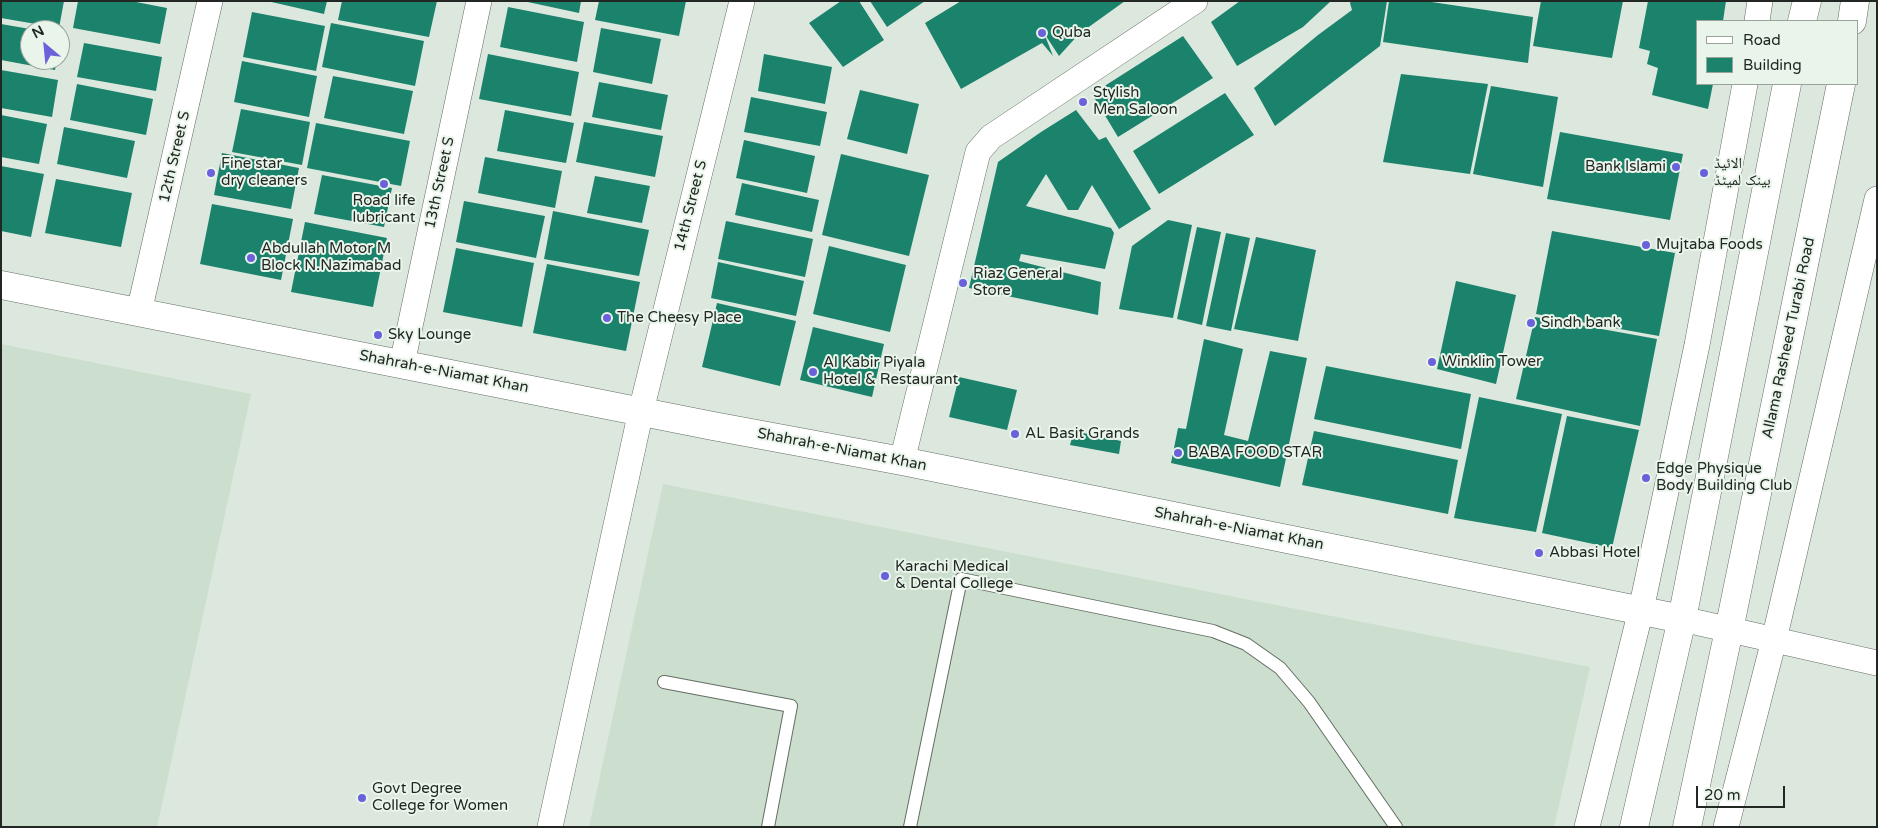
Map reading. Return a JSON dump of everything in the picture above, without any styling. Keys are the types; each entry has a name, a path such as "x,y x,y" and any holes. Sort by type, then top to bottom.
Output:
{"main road":[{"path":"1802,20 1807,1"},
{"path":"1852,20 1855,1"},
{"path":"1634,827 1682,619 1787,85"},
{"name":"Allama Rasheed Turabi Road","path":"1687,827 1842,85"},
{"name":"Shahrah-e-Niamat Khan","path":"1,285 902,461 1682,619"}],"street":[{"name":"12th Street S","path":"139,312 210,1"},
{"name":"13th Street S","path":"402,364 478,1"},
{"name":"14th Street S","path":"550,827 641,411 742,1"},
{"path":"1757,20 1760,1"},
{"path":"902,461 978,152 991,137 1194,2"},
{"path":"1587,827 1641,610 1696,345 1745,85"},
{"path":"1726,827 1774,640 1877,199"},
{"path":"1682,619 1877,663"}],"lane":[{"path":"910,827 961,579 1213,631 1246,644 1280,668 1309,702 1396,827"},
{"path":"664,682 791,706 768,827"}],"shaded area":[{"path":"1,344 251,394 157,827 1,827"},
{"name":"Karachi Medical & Dental College","path":"663,484 1590,667 1554,827 589,827"}],"building":[{"path":"1,1 64,1 60,20 20,21 1,18"},
{"path":"78,1 131,1 167,8 160,44 73,28"},
{"path":"267,1 327,1 324,14"},
{"path":"342,1 437,1 429,37 338,20"},
{"path":"523,1 581,1 579,13"},
{"path":"599,1 686,1 679,36 595,20"},
{"path":"841,1 859,1 884,40 843,67 809,23"},
{"path":"870,1 925,1 887,27"},
{"path":"961,1 1125,1 1079,34 1059,56 1044,33 1053,56 1042,43 961,89 925,23"},
{"path":"1240,1 1331,1 1303,27 1237,66 1211,22"},
{"path":"1351,1 1387,1 1380,46 1275,126 1254,88 1318,35 1352,10"},
{"path":"1389,1 1425,1 1533,17 1528,63 1383,42"},
{"path":"1541,1 1623,1 1612,58 1533,46"},
{"path":"1648,1 1726,1 1723,20 1696,20 1696,85 1713,85 1708,109 1652,95 1658,68 1647,64 1650,51 1639,48"},
{"path":"508,7 584,22 577,62 500,47"},
{"path":"252,12 325,26 316,71 243,57"},
{"path":"331,23 424,41 415,86 322,67"},
{"path":"1,24 20,27 20,64 1,60"},
{"path":"601,28 661,39 652,84 593,72"},
{"path":"1183,36 1213,78 1118,137 1092,94"},
{"path":"84,43 162,57 156,91 77,77"},
{"path":"488,54 579,72 571,116 479,99"},
{"path":"764,54 832,67 825,104 758,91"},
{"path":"242,61 317,76 309,117 234,102"},
{"path":"1,70 58,80 52,117 1,108"},
{"path":"1401,74 1488,84 1470,174 1383,162"},
{"path":"333,76 413,91 404,134 324,118"},
{"path":"599,82 668,95 661,130 592,117"},
{"path":"77,84 153,99 146,135 70,120"},
{"path":"1491,86 1558,97 1543,187 1473,174"},
{"path":"860,90 919,104 907,154 847,139"},
{"path":"1225,93 1254,135 1159,194 1133,151"},
{"path":"751,97 827,112 820,146 744,132"},
{"path":"241,109 310,122 302,165 232,152"},
{"path":"505,110 574,123 566,163 497,151"},
{"path":"1076,110 1099,140 1106,137 1151,209 1119,229 1092,185 1078,210 1068,210 1046,174 1026,206 1111,228 1114,233 1105,269 1021,254 1019,261 1101,282 1098,315 969,288 998,162"},
{"path":"1,115 47,124 39,164 1,157"},
{"path":"584,122 663,136 655,177 576,162"},
{"path":"316,123 410,141 401,186 307,168"},
{"path":"64,127 135,141 127,178 57,164"},
{"path":"1560,132 1683,154 1670,220 1547,199"},
{"path":"744,140 815,156 807,193 736,178"},
{"path":"222,153 299,168 291,209 214,195"},
{"path":"841,154 929,175 909,256 822,235"},
{"path":"485,157 562,171 555,208 478,193"},
{"path":"1,166 44,174 31,237 1,231"},
{"path":"322,175 392,188 384,227 314,214"},
{"path":"595,176 650,186 642,223 587,213"},
{"path":"56,179 132,193 121,247 45,233"},
{"path":"742,183 819,200 812,232 735,215"},
{"path":"464,201 545,216 536,258 456,242"},
{"path":"212,204 293,219 281,280 200,264"},
{"path":"553,211 649,230 639,276 544,259"},
{"path":"1168,220 1192,225 1173,318 1119,309 1132,246"},
{"path":"726,221 813,239 805,277 718,259"},
{"path":"305,222 387,238 373,307 291,292"},
{"path":"1197,227 1221,232 1202,325 1177,319"},
{"path":"1552,231 1675,253 1659,336 1536,314"},
{"path":"1226,233 1250,238 1231,331 1206,326"},
{"path":"1256,237 1316,250 1298,341 1234,329"},
{"path":"829,246 906,265 890,332 813,314"},
{"path":"456,248 534,263 522,327 443,312"},
{"path":"718,262 804,281 796,316 711,298"},
{"path":"547,264 640,282 626,351 533,333"},
{"path":"1456,281 1516,295 1496,384 1437,369"},
{"path":"717,303 796,321 780,386 702,367"},
{"path":"1535,317 1657,339 1640,426 1516,399"},
{"path":"813,327 884,344 872,397 800,380"},
{"path":"1204,339 1243,349 1224,435 1248,441 1270,351 1307,358 1280,487 1171,463 1178,428 1186,429"},
{"path":"1326,366 1471,394 1461,449 1314,419"},
{"path":"959,377 1017,390 1007,430 949,417"},
{"path":"1479,397 1562,414 1536,532 1454,518"},
{"path":"1567,416 1639,430 1612,548 1542,533"},
{"path":"1074,431 1121,441 1119,454 1070,445"},
{"path":"1314,431 1458,460 1448,514 1302,485"}],"place":[{"name":"Quba","path":"1042,33"},
{"name":"Stylish Men Saloon","path":"1083,102"},
{"name":"Bank Islami","path":"1676,167"},
{"name":"Fine star dry cleaners","path":"211,173"},
{"name":"الائیڈ بینک لمیٹڈ","path":"1704,173"},
{"name":"Road life lubricant","path":"384,184"},
{"name":"Mujtaba Foods","path":"1646,245"},
{"name":"Abdullah Motor M Block N.Nazimabad","path":"251,258"},
{"name":"Riaz General Store","path":"963,283"},
{"name":"The Cheesy Place","path":"607,318"},
{"name":"Sindh bank","path":"1531,323"},
{"name":"Sky Lounge","path":"378,335"},
{"name":"Winklin Tower","path":"1432,362"},
{"name":"Al Kabir Piyala Hotel & Restaurant","path":"813,372"},
{"name":"AL Basit Grands","path":"1015,434"},
{"name":"BABA FOOD STAR","path":"1178,453"},
{"name":"Edge Physique Body Building Club","path":"1646,478"},
{"name":"Abbasi Hotel","path":"1539,553"},
{"name":"Karachi Medical & Dental College","path":"885,576"},
{"name":"Govt Degree College for Women","path":"362,798"}]}
